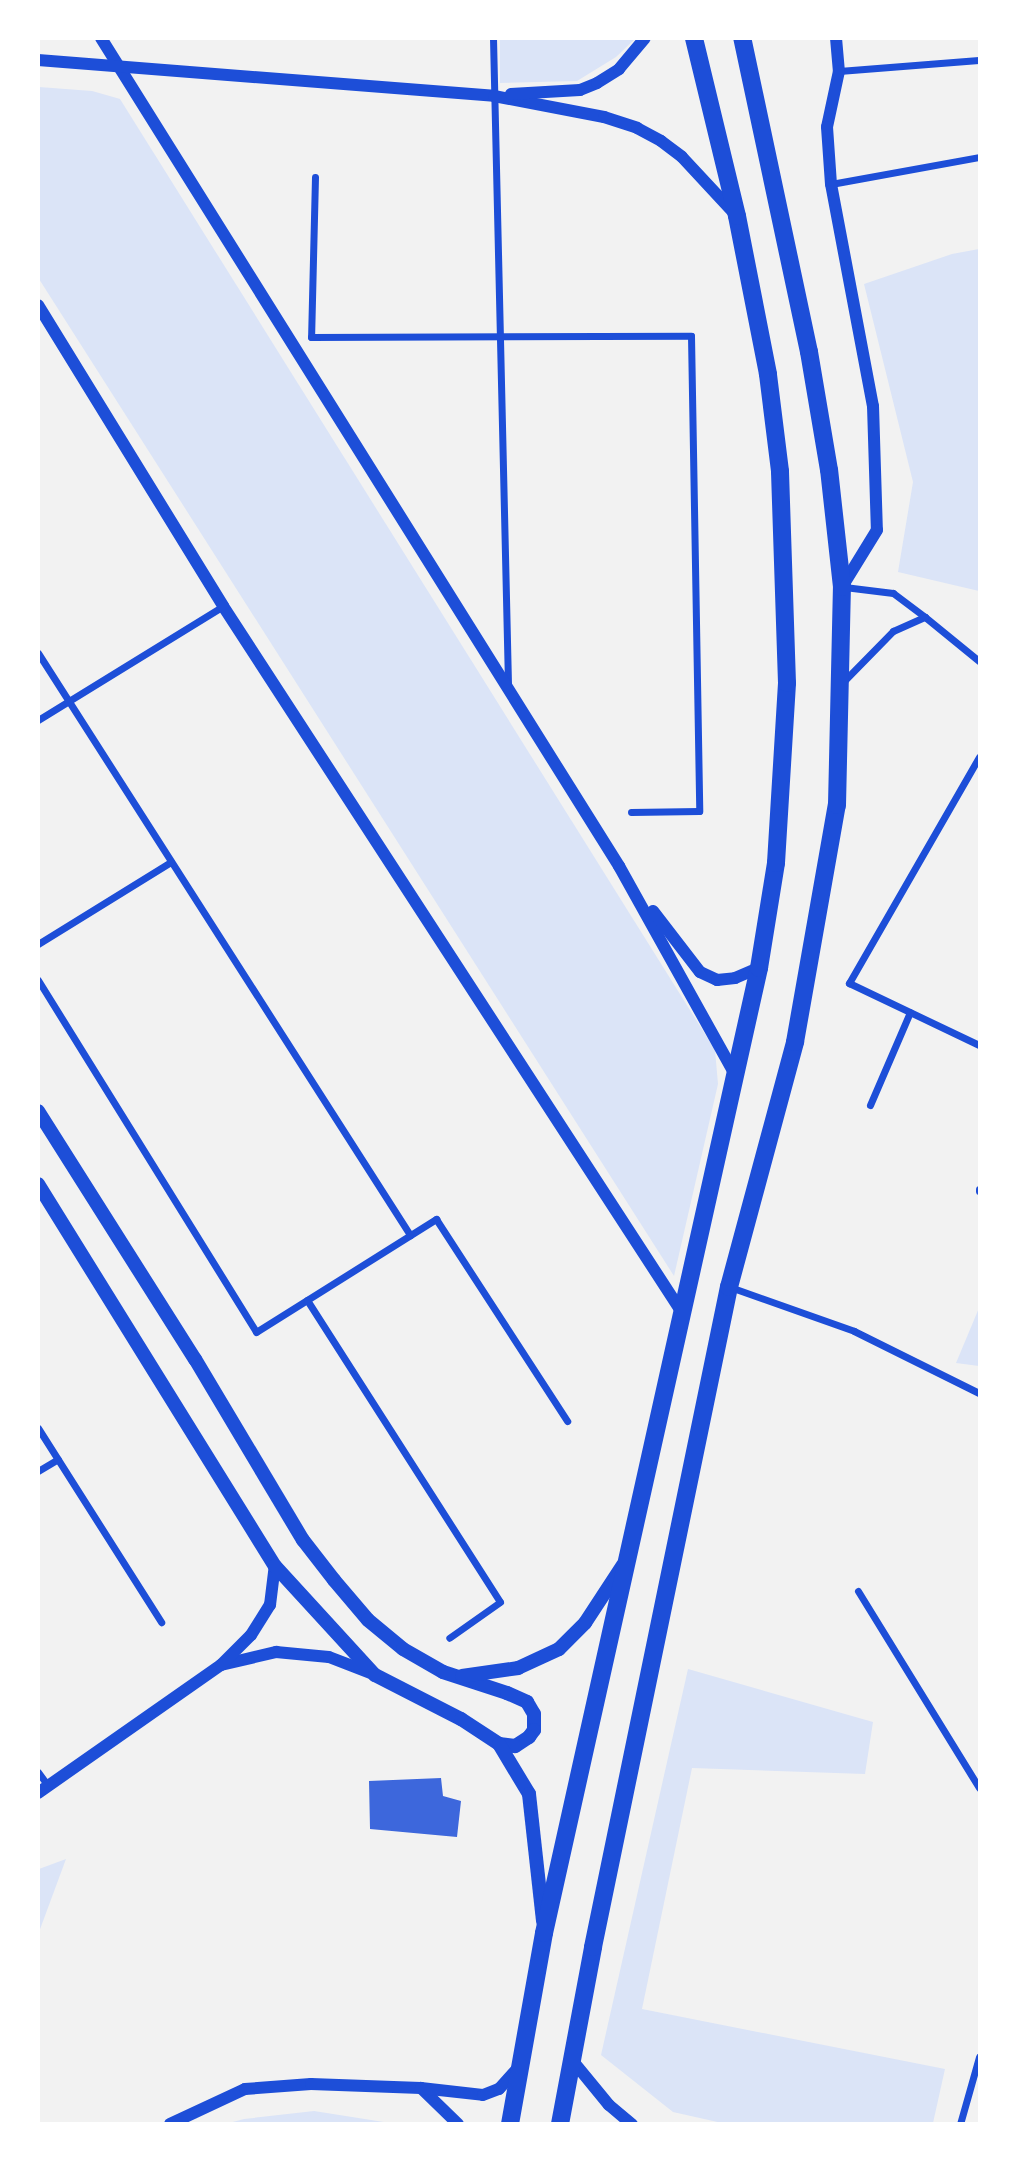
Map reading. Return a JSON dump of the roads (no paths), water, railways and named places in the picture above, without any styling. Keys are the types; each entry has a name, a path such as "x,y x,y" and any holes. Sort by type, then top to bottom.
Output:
{"main road":[{"path":"510,2123 523,2063 544,1933 624,1564 759,968 776,863 787,683 780,471 768,374 737,216 694,38"},
{"path":"560,2123 729,1287 795,1042 837,805 842,587 820,404 742,38"},
{"path":"38,1111 195,1359 303,1540 368,1620 403,1648 443,1672 527,1702 534,1714 534,1730 529,1737 515,1746 499,1744"},
{"path":"38,1184 275,1566 375,1675 461,1719 499,1744 529,1794 539,1859 544,1933"},
{"path":"458,1676 517,1668 559,1649 585,1623 624,1564"}],"street":[{"path":"101,38 381,481 508,692 620,866 735,1074"},
{"path":"493,38 508,692"},
{"path":"494,96 580,90 619,69 645,38"},
{"path":"836,38 839,71 827,127 831,184 873,406 877,530 842,587 893,593 979,661"},
{"path":"38,60 494,96 604,117 637,128 682,157 737,216"},
{"path":"839,71 979,60"},
{"path":"831,184 979,157"},
{"path":"315,177 310,337 691,336 699,811 631,812"},
{"path":"38,304 223,606 681,1311"},
{"path":"38,720 223,606"},
{"path":"840,686 893,631 925,617"},
{"path":"38,653 410,1235"},
{"path":"979,757 849,983 979,1045"},
{"path":"38,944 172,862"},
{"path":"620,866 700,972 717,980 735,978 759,968"},
{"path":"38,980 256,1332 436,1219 567,1421"},
{"path":"870,1105 910,1012"},
{"path":"729,1287 853,1331 979,1393"},
{"path":"307,1300 500,1602 449,1638"},
{"path":"38,1428 161,1622"},
{"path":"38,1471 58,1459"},
{"path":"38,1772 43,1790 221,1665 251,1634 270,1605 275,1566"},
{"path":"858,1591 979,1788"},
{"path":"221,1665 276,1652 329,1657 375,1675"},
{"path":"960,2123 979,2057"},
{"path":"572,2060 609,2105 632,2123"},
{"path":"170,2123 245,2089 311,2084 421,2088 483,2095 499,2090 523,2063"},
{"path":"421,2088 458,2123"}]}
